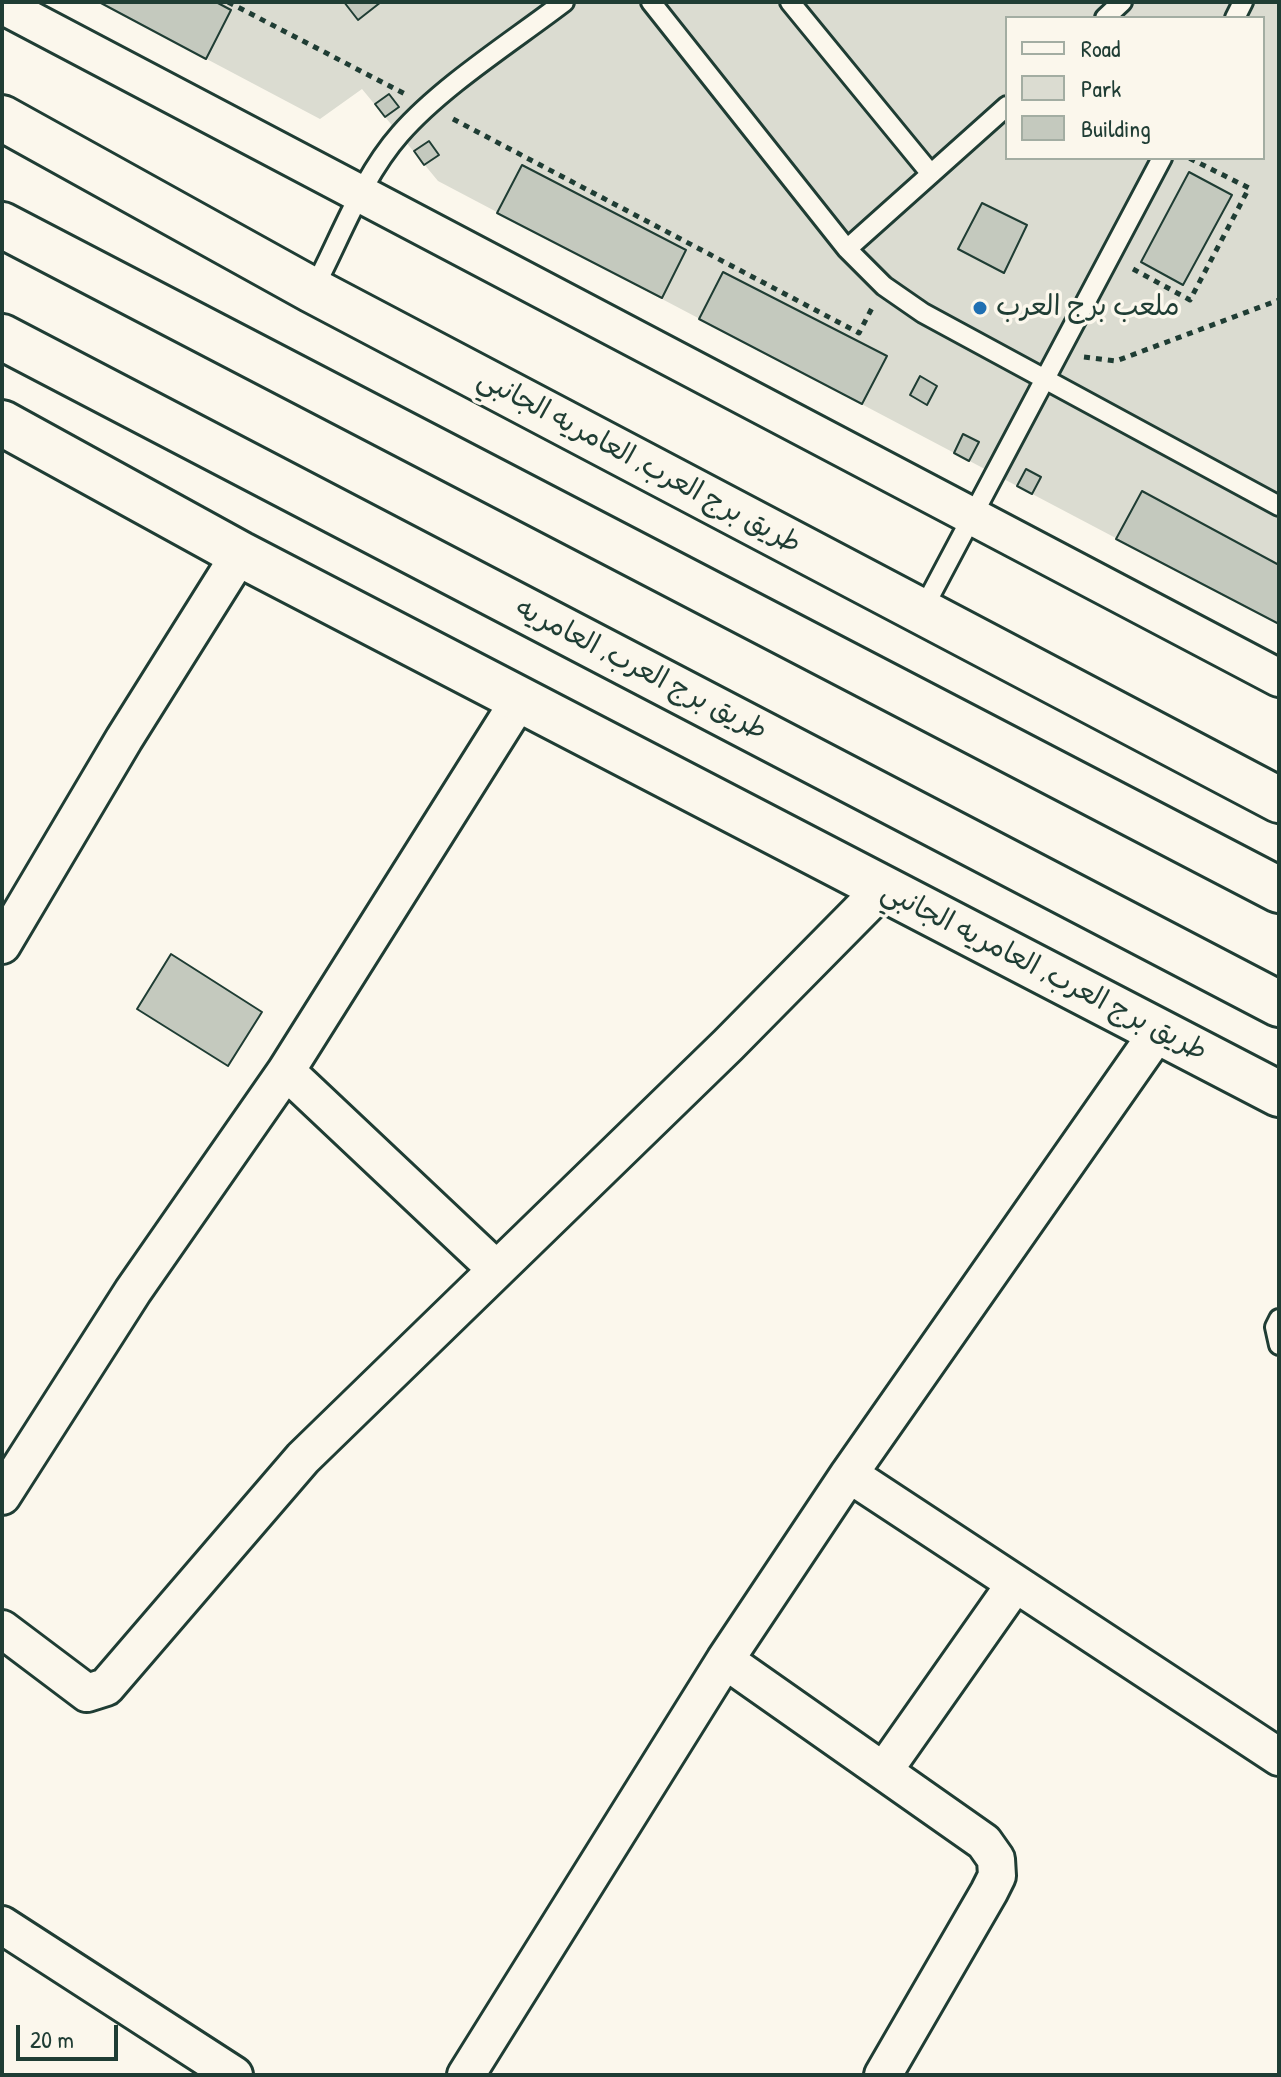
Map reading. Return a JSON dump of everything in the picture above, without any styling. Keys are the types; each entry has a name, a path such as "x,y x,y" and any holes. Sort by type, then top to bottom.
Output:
{"main road":[{"name":"طريق برج العرب, العامريه الجانبي","path":"2,118 312,290 1279,800"},
{"path":"2,225 1279,890"},
{"name":"طريق برج العرب, العامريه","path":"2,337 1279,1004"},
{"name":"طريق برج العرب, العامريه الجانبي","path":"2,423 240,554 1279,1094"}],"street":[{"path":"2,5 971,519 1279,678"},
{"path":"2,945 124,739 240,554"},
{"path":"2,1496 133,1291 286,1071 520,699"},
{"path":"2,1629 87,1693 106,1687 303,1458 728,1045 883,888"},
{"path":"466,2075 725,1660 849,1474 1158,1032"},
{"path":"286,1071 496,1269"},
{"path":"849,1474 1279,1757"},
{"path":"885,1769 1015,1584"},
{"path":"725,1660 885,1769 984,1842 996,1859 997,1876 883,2075"},
{"path":"2,1925 234,2075"}],"lane":[{"path":"312,290 387,152 430,106 564,2"},
{"path":"651,2 847,249 884,286 923,313 1279,506"},
{"path":"790,2 931,174"},
{"path":"1107,16 1122,2"},
{"path":"847,249 1005,108"},
{"path":"922,612 1161,160"},
{"path":"1279,1319 1275,1327 1279,1345"}],"path":[{"path":"228,2 859,333 884,286"},
{"path":"1110,258 1190,300 1249,188 1193,160"},
{"path":"1065,344 1089,359 1116,361 1279,300"}],"green space":[{"name":"ملعب برج العرب","path":"99,2 1279,2 1279,624 438,181 362,89 320,119"}],"building":[{"path":"99,2 216,2 231,10 206,59"},
{"path":"344,2 381,2 358,20"},
{"path":"389,94 399,107 385,117 375,104"},
{"path":"429,141 439,155 424,165 414,151"},
{"path":"522,165 686,250 662,298 497,213"},
{"path":"1189,172 1232,195 1183,285 1141,262"},
{"path":"982,203 1027,225 1004,273 958,249"},
{"path":"723,272 887,356 862,404 699,319"},
{"path":"920,376 937,386 927,405 910,395"},
{"path":"963,434 979,442 969,461 954,453"},
{"path":"1026,469 1041,477 1032,494 1017,486"},
{"path":"1142,491 1279,565 1279,624 1116,539"},
{"path":"171,954 262,1012 228,1066 137,1009"}],"place":[{"name":"ملعب برج العرب","path":"980,308"}]}
